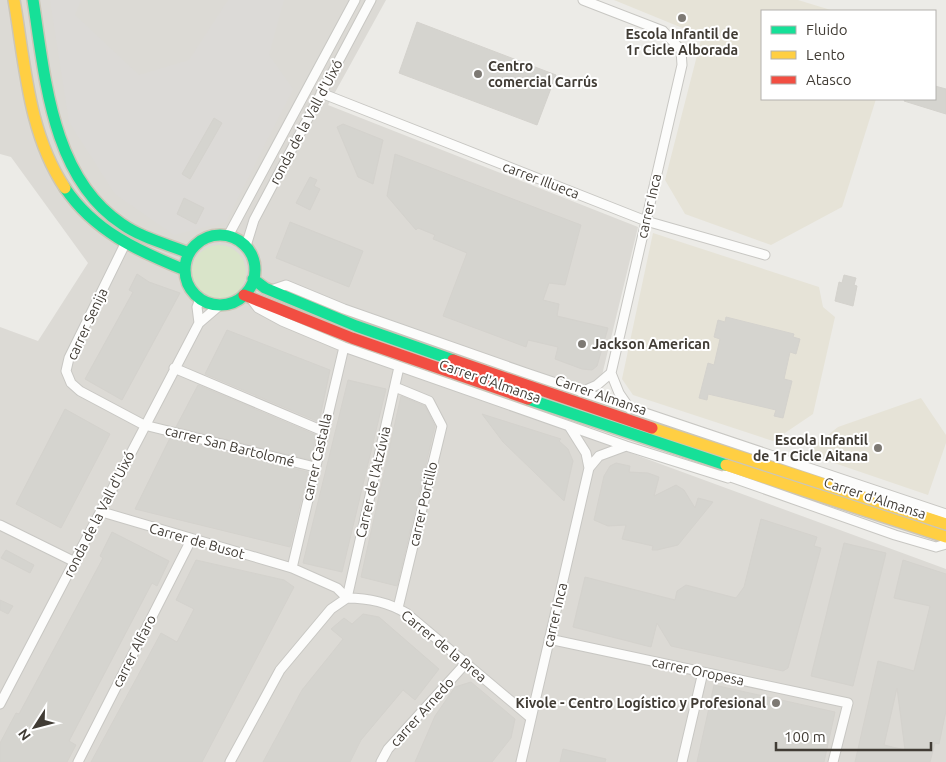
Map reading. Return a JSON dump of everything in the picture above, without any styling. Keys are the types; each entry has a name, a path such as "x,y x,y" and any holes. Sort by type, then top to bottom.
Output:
{"main road":[{"path":"14,0 36,126 48,162 59,182 86,213 125,244 185,270"},
{"path":"33,0 57,134 75,174 84,188 117,221 189,252"},
{"path":"212,235 228,236 246,246 254,263 253,279 247,296 220,305 200,299 187,283 185,270 189,252 203,239 212,235"},
{"name":"Carrer Almansa","path":"253,279 271,290 356,326 732,455 946,524"},
{"name":"Carrer d'Almansa","path":"247,296 352,338 485,385 946,537"}],"street":[{"name":"ronda de la Vall d'Uixó","path":"228,236 355,0"},
{"name":"ronda de la Vall d'Uixó","path":"246,246 254,220 371,0"},
{"name":"carrer Inca","path":"583,0 663,32 681,50 682,65 611,373"},
{"name":"carrer Illueca","path":"321,93 646,221 765,255"},
{"name":"carrer Senija","path":"125,244 69,358 66,371 71,383 80,391 144,425"},
{"name":"Carrer d'Almansa","path":"271,290 286,285 430,340 946,514"},
{"name":"Carrer d'Almansa","path":"247,296 258,308 282,321 344,347 399,367 626,446 728,478 895,535 936,547 946,544"},
{"name":"ronda de la Vall d'Uixó","path":"199,323 197,307 200,299"},
{"name":"ronda de la Vall d'Uixó","path":"0,704 102,512 174,368 199,323 220,305"},
{"name":"carrer Castalla","path":"292,568 344,347"},
{"name":"Carrer de l'Atzúvia","path":"347,598 399,367"},
{"path":"174,368 323,430"},
{"path":"581,392 597,385 611,373 618,392 630,409"},
{"name":"carrer Portillo","path":"395,388 429,401 442,426 398,608"},
{"path":"567,424 576,434 586,453 589,468"},
{"name":"carrer San Bartolomé","path":"144,425 315,467"},
{"name":"Carrer d'Almansa","path":"709,434 732,455"},
{"path":"589,468 599,456 626,446"},
{"name":"Carrer d'Almansa","path":"709,459 728,478"},
{"name":"carrer Inca","path":"521,762 589,468"},
{"name":"Carrer de Busot","path":"102,512 191,540 292,568"},
{"path":"0,525 75,562"},
{"name":"carrer Alfaro","path":"78,762 191,540"},
{"name":"Carrer de la Brea","path":"292,568 337,588 347,598 373,601 398,608 531,718"},
{"path":"230,762 280,670 331,609 347,598"},
{"name":"carrer Oropesa","path":"549,639 848,703 833,762"},
{"name":"carrer Arnedo","path":"381,762 388,749 466,663"},
{"path":"682,762 703,672"}],"shaded area":[{"path":"0,0 386,0 328,105 638,227 587,437 946,569 946,762 0,762 0,327 38,341 88,263 11,157 0,154"},
{"path":"50,0 81,0 75,15 139,75 189,60 228,0 284,0 269,55 293,89 226,222 174,235 115,194 69,122"},
{"path":"614,0 798,0 831,10 761,10 761,100 876,100 842,207 771,245 685,214 665,180 702,36"},
{"path":"653,233 819,287 823,307 835,317 813,414 773,441 633,395 622,379"},
{"name":"Escola Infantil de 1r Cicle Aitana","path":"921,398 946,435 946,443 928,495 805,453 838,427"}],"green space":[{"path":"214,245 224,245 234,249 242,257 246,272 242,287 234,295 224,299 214,299 204,295 196,287 192,277 192,267 196,257 204,249"}],"building":[{"name":"Centro comercial Carrús","path":"417,22 556,75 537,125 399,73"},
{"path":"936,86 946,89 946,114 904,101 936,100"},
{"path":"214,118 222,123 190,179 182,174"},
{"path":"343,124 383,140 373,184 358,177 337,127"},
{"path":"395,154 581,225 565,285 549,283 543,300 559,304 557,316 608,328 597,366 592,370 582,369 555,359 558,347 528,340 526,347 443,316 467,253 433,239 435,235 418,228 416,230 387,196"},
{"path":"310,177 317,180 314,186 320,189 310,210 296,203"},
{"path":"184,198 204,208 196,224 177,214"},
{"path":"290,222 363,251 349,287 276,258"},
{"path":"137,274 149,282 180,293 122,400 85,379 133,292 129,290"},
{"path":"844,275 856,278 854,285 857,286 853,306 835,301 839,282 842,283"},
{"path":"726,317 794,334 793,337 800,339 796,354 790,352 784,379 792,381 783,418 774,416 776,410 708,394 707,400 699,398 708,363 714,365 720,339 714,337 718,320 725,322"},
{"path":"227,330 330,370 319,422 205,374"},
{"path":"348,380 386,389 342,572 303,563"},
{"path":"198,385 316,435 311,460 176,427"},
{"path":"401,396 425,406 435,426 397,586 361,577"},
{"path":"65,409 110,434 61,528 16,504"},
{"path":"482,414 561,439 559,441 568,449 573,461 564,501 503,442"},
{"path":"170,438 308,472 290,547 135,509"},
{"path":"616,463 630,466 629,472 648,473 659,477 654,496 676,485 684,490 695,508 698,498 713,502 678,545 652,550 653,546 622,539 626,525 608,526 594,520 604,476 610,466"},
{"path":"761,519 817,537 814,546 821,548 788,668 783,671 671,646 657,623 651,647 573,627 585,577 675,600 677,591 686,585 736,598 744,587"},
{"path":"112,532 169,561 157,586 152,583 69,741 76,745 67,762 0,762 0,743 16,713 19,714 103,558 100,556"},
{"path":"844,543 886,553 853,686 811,676"},
{"path":"6,550 34,565 30,573 1,558"},
{"path":"196,560 284,580 294,587 202,762 91,762 161,633 177,642 194,609 176,600"},
{"path":"903,560 946,574 946,711 939,744 935,743 930,762 855,762 878,661 914,671 930,606 894,598","holes":["897,688 905,750 884,745"]},
{"path":"0,600 13,606 8,614 0,610"},
{"path":"363,614 379,617 439,669 415,700 403,690 361,740 350,762 263,762 302,690 343,639 331,629 344,618 352,624"},
{"path":"471,682 515,719 511,738 492,762 415,762 435,716 455,687"},
{"path":"714,685 835,712 824,762 697,762"},
{"path":"563,749 606,759 605,762 560,762"}],"traffic: fast":[{"path":"33,0 42,60 55,123 66,153 80,180 98,204 122,224 146,237 189,253"},
{"path":"65,188 89,216 103,228 134,247 185,270"},
{"path":"220,235 233,238 245,245 252,257 255,270 252,283 245,295 233,302 220,305 207,302 195,295 188,283 185,270 188,257 195,245 207,238 220,235"},
{"path":"253,279 265,288 356,326 453,360"},
{"path":"528,399 726,465"}],"traffic: slow":[{"path":"14,0 25,73 36,121 43,144 65,188"},
{"path":"652,428 946,524"},
{"path":"726,465 946,537"}],"traffic: jam":[{"path":"244,295 352,338 528,399"},
{"path":"453,360 652,428"}],"place":[{"name":"Escola Infantil de 1r Cicle Alborada","path":"682,18"},
{"name":"Centro comercial Carrús","path":"478,74"},
{"name":"Jackson American","path":"582,344"},
{"name":"Escola Infantil de 1r Cicle Aitana","path":"878,448"},
{"name":"Kivole - Centro Logístico y Profesional","path":"776,703"}]}
